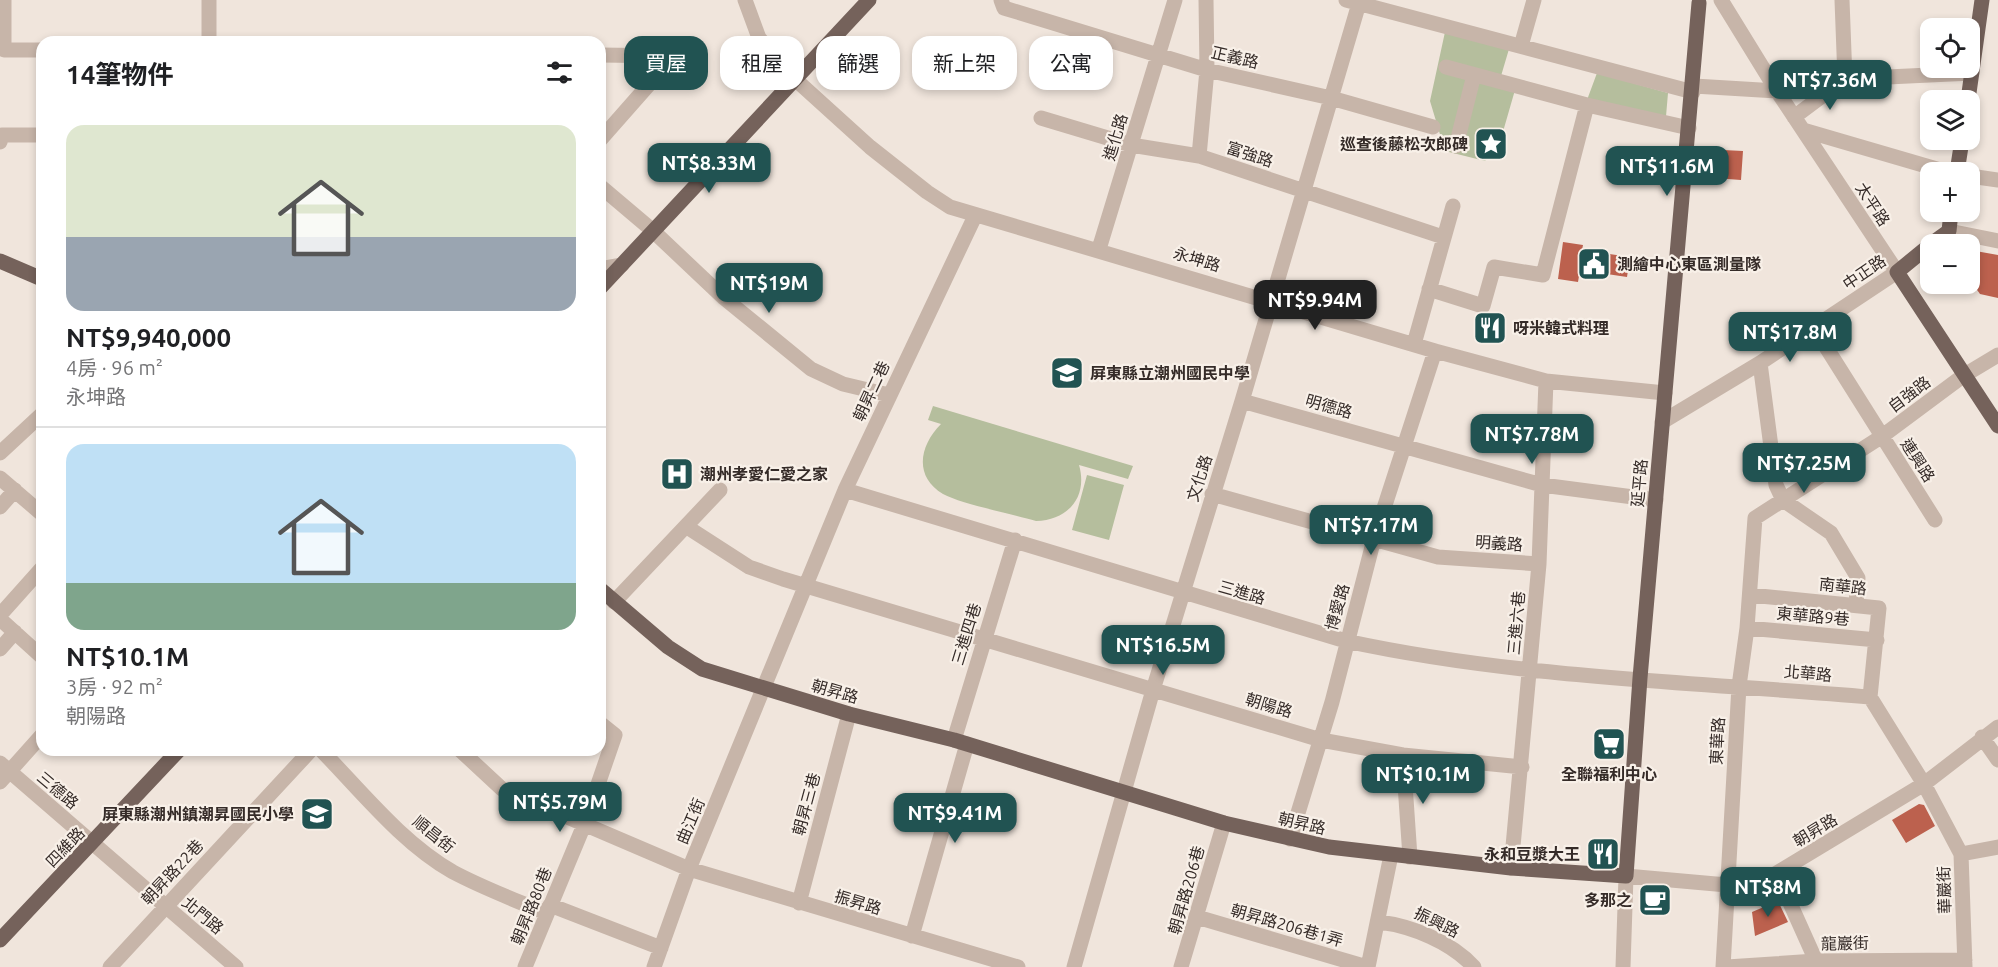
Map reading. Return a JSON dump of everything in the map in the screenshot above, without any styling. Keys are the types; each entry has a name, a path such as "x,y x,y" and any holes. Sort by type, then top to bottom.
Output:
{"main road":[{"path":"804,71 869,0"},
{"path":"1980,18 1982,0"},
{"name":"延平路","path":"1626,876 1640,678 1700,1"},
{"path":"606,282 652,230 786,90"},
{"path":"1949,231 1950,222"},
{"name":"中正路","path":"1945,234 1949,231"},
{"name":"中正路","path":"1897,272 1920,254"},
{"path":"0,261 36,276"},
{"name":"太平路","path":"1897,272 1963,376 1998,426"},
{"name":"朝昇路","path":"606,595 668,647 702,669 849,714 961,742 1224,823 1290,839 1391,855 1626,876"},
{"name":"四維路","path":"0,940 173,756"}],"street":[{"path":"4,0 4,50 36,50"},
{"path":"209,0 209,36"},
{"name":"永坤路","path":"745,0 758,36"},
{"name":"正義路","path":"1001,0 1004,8 1207,70 1330,98 1432,127"},
{"name":"進化路","path":"1099,249 1175,0"},
{"path":"1199,156 1207,70 1206,0"},
{"path":"1521,46 1534,0"},
{"name":"太平路","path":"1721,0 1776,91 1897,272"},
{"path":"1842,0 1845,79"},
{"path":"1355,1 1693,89 1776,91"},
{"name":"文化路","path":"1074,967 1153,690 1304,190 1355,1"},
{"path":"606,55 674,56 606,133"},
{"path":"1446,67 1587,105 1689,128"},
{"path":"1456,146 1474,75"},
{"path":"1920,75 1845,79 1799,123 1920,163"},
{"name":"永坤路","path":"804,87 870,147 927,192 950,207 975,216 1099,249 1435,351 1546,381 1665,393"},
{"path":"1429,289 1483,306 1494,267 1543,275 1587,105"},
{"name":"富強路","path":"1041,118 1131,145 1199,156 1443,237"},
{"path":"1,139 36,136"},
{"path":"1980,177 1995,178"},
{"path":"606,191 652,230 724,298 810,369 843,384 889,395"},
{"path":"1414,344 1453,206"},
{"name":"朝昇二巷","path":"765,690 805,585 845,490 975,216"},
{"path":"1949,231 1998,241"},
{"path":"606,268 622,265"},
{"name":"中正路","path":"1662,422 1760,363 1897,272"},
{"name":"連興路","path":"1814,328 1935,520"},
{"name":"博愛路","path":"1290,839 1321,740 1374,539 1406,447 1435,351"},
{"name":"自強路","path":"1755,518 1881,437 1963,376 1998,355"},
{"path":"1760,363 1776,485 1782,500 1831,533 1858,578 1856,604"},
{"name":"三進六巷","path":"1511,867 1539,564 1546,381"},
{"name":"明德路","path":"1242,401 1542,485 1656,500"},
{"path":"0,453 36,420"},
{"path":"0,478 36,508"},
{"path":"0,507 15,490"},
{"path":"614,602 720,490"},
{"name":"三進路","path":"845,490 1346,641 1442,660 1640,678"},
{"name":"明義路","path":"1212,494 1438,557 1539,564"},
{"name":"東華路","path":"1725,967 1726,885 1739,686 1747,628 1755,518"},
{"path":"687,527 749,567 805,585"},
{"name":"三進四巷","path":"912,936 961,742 983,637 1015,540"},
{"path":"0,615 36,575"},
{"name":"朝陽路","path":"805,585 1321,740 1403,755 1522,767"},
{"name":"南華路","path":"1750,596 1856,604 1879,608 1870,697"},
{"path":"0,620 36,652"},
{"name":"東華路9巷","path":"1747,628 1876,640"},
{"path":"0,649 15,633"},
{"name":"北華路","path":"1640,678 1870,697"},
{"name":"曲江街","path":"654,967 689,869 765,690"},
{"path":"1870,697 1924,784"},
{"name":"朝昇三巷","path":"799,903 849,714"},
{"name":"朝昇路","path":"1626,876 1726,885 1762,882 1924,784 1982,737 1998,727"},
{"name":"朝昇路80巷","path":"530,966 548,909 584,825 615,735 606,728"},
{"path":"1982,737 1998,759"},
{"path":"3,772 36,741"},
{"path":"1403,755 1410,857"},
{"name":"朝昇路22巷","path":"110,967 304,756"},
{"name":"順昌街","path":"327,756 397,827 453,872 548,909 661,948"},
{"name":"振昇路","path":"466,756 502,789 689,869 912,936 969,960 1018,967"},
{"name":"三德路","path":"3,772 93,843"},
{"name":"華巖街","path":"1924,784 1961,854 1965,963"},
{"name":"朝昇路206巷","path":"1182,967 1224,823"},
{"name":"北門路","path":"93,843 236,967"},
{"path":"1961,854 1998,847"},
{"path":"1368,967 1391,855"},
{"path":"1777,874 1816,964"},
{"name":"延平路","path":"1623,967 1626,876"},
{"name":"朝昇路206巷1弄","path":"1197,917 1368,967"},
{"name":"振興路","path":"1379,922 1406,925 1464,955 1474,967"},
{"name":"龍巖街","path":"1725,967 1965,963"}],"green space":[{"path":"1445,32 1509,49 1501,76 1587,100 1597,73 1668,93 1665,128 1515,90 1498,149 1485,161 1445,151 1430,101"},
{"path":"933,406 1133,466 1128,479 1079,465 1081,487 1078,496 1066,511 1048,520 1036,521 951,498 933,487 924,469 924,451 928,441 941,424 928,420"},
{"path":"1087,475 1124,485 1109,540 1072,530"}],"building":[{"path":"1703,149 1743,151 1741,180 1701,177"},
{"name":"測繪中心東區測量隊","path":"1563,242 1583,245 1582,250 1630,257 1627,277 1580,270 1578,282 1558,279"},
{"path":"1980,252 1998,255 1998,298 1980,294"},
{"path":"1919,804 1924,805 1935,826 1906,843 1892,820"},
{"path":"1778,901 1788,922 1755,936 1752,912"}],"place":[{"name":"巡查後藤松次郎碑","path":"1491,144"},
{"name":"測繪中心東區測量隊","path":"1594,264"},
{"name":"呀米韓式料理","path":"1490,328"},
{"name":"屏東縣立潮州國民中學","path":"1067,373"},
{"name":"潮州孝愛仁愛之家","path":"677,474"},
{"name":"全聯福利中心","path":"1609,744"},
{"name":"屏東縣潮州鎮潮昇國民小學","path":"317,814"},
{"name":"永和豆漿大王","path":"1603,854"},
{"name":"多那之","path":"1655,900"}]}
